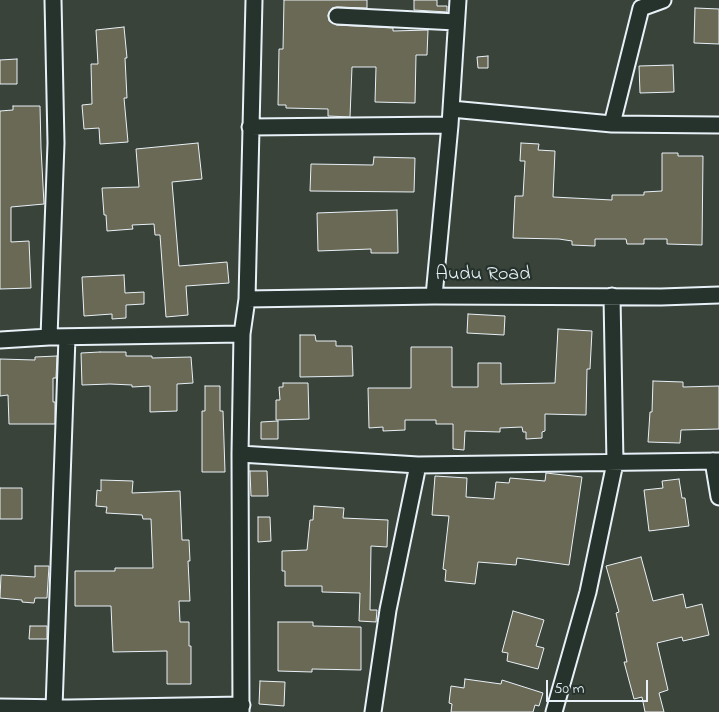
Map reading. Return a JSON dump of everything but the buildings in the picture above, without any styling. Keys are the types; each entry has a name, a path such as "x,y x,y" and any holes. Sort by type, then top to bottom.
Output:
{"street":[{"path":"49,337 56,143 53,0"},
{"path":"0,707 69,710 241,708 240,454 242,334 247,299 254,0"},
{"path":"434,296 450,125 458,0"},
{"path":"612,124 644,4 663,0"},
{"path":"337,16 456,22"},
{"path":"451,109 612,124 719,125"},
{"path":"250,127 450,125"},
{"name":"Audu Road","path":"247,299 434,296 661,297 719,295"},
{"path":"554,712 588,592 615,463 612,296"},
{"path":"0,340 49,337 242,334"},
{"path":"54,708 67,337"},
{"path":"240,454 418,464 716,461 719,497"},
{"path":"373,712 388,610 418,464"}]}
